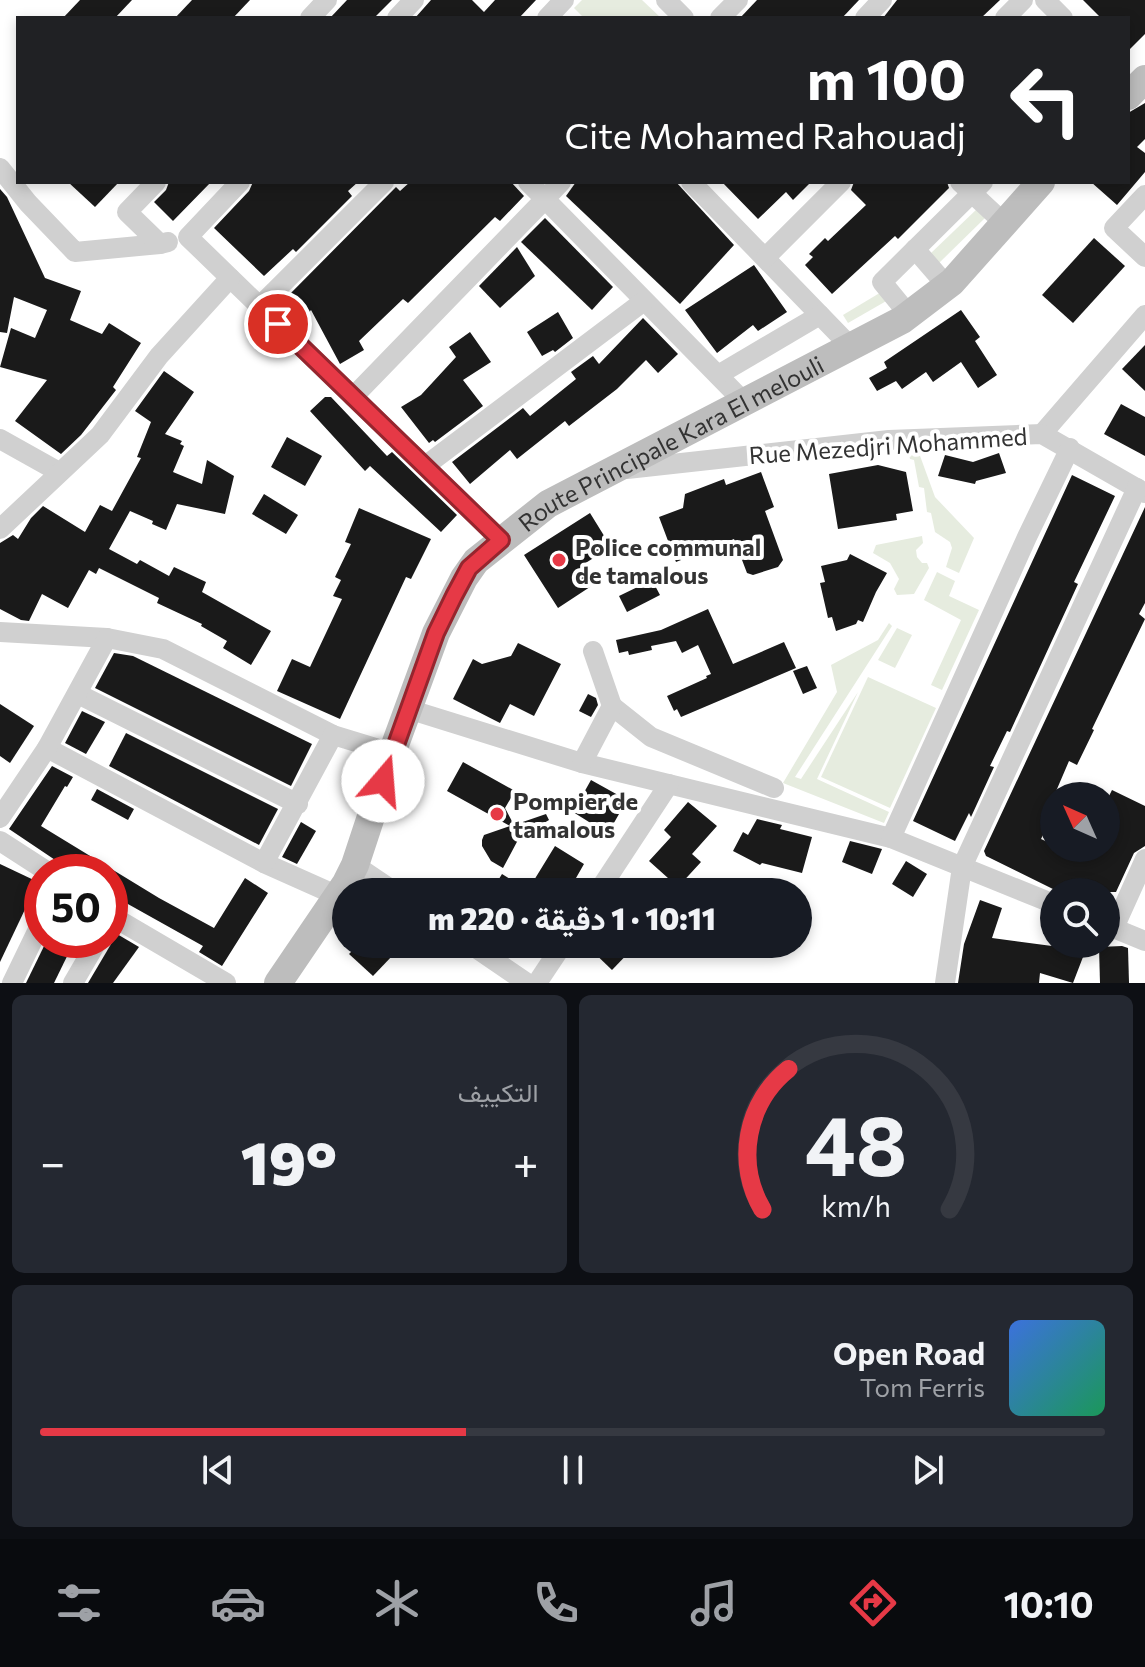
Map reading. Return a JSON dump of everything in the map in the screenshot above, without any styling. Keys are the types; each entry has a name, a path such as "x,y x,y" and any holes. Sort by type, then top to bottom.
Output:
{"main road":[{"name":"Route Principale Kara El melouli","path":"348,878 436,633 476,561 548,504 615,470 672,454 745,403 909,315 947,286 1038,184"},
{"name":"Route Principale Kara El melouli","path":"278,983 332,905"}],"street":[{"path":"312,16 327,0"},
{"path":"399,16 414,0"},
{"path":"549,16 564,0"},
{"path":"666,0 682,16"},
{"path":"722,16 738,0"},
{"path":"867,16 882,0"},
{"path":"1007,16 1023,0"},
{"path":"1045,0 1061,16"},
{"path":"0,168 28,203 75,252 160,244 188,237 238,184"},
{"path":"154,184 127,212 160,244"},
{"path":"260,306 382,184"},
{"path":"530,184 745,403"},
{"path":"353,397 559,184"},
{"path":"693,184 851,347"},
{"path":"766,257 839,184"},
{"path":"909,315 882,282 972,186 1004,223"},
{"path":"1145,195 1114,228 1145,257"},
{"path":"188,237 501,540"},
{"path":"915,249 947,286"},
{"path":"0,529 100,435 159,356 230,278"},
{"path":"425,466 644,301"},
{"path":"718,375 820,315"},
{"path":"1042,434 1145,315"},
{"name":"Rue Mezedjri Mohammed","path":"672,454 1042,434 1141,491"},
{"path":"0,439 59,472"},
{"path":"891,838 1070,448"},
{"path":"945,983 962,867 1141,491"},
{"path":"0,632 107,638 163,649 333,735 392,753"},
{"path":"0,818 47,748 107,638"},
{"path":"593,651 612,706 651,737 774,788"},
{"path":"78,694 298,804"},
{"path":"582,763 612,706"},
{"path":"408,709 582,763 891,838 1040,898"},
{"path":"264,863 333,735"},
{"path":"47,748 264,863 332,893"},
{"path":"607,878 669,784"},
{"path":"0,841 24,856"},
{"path":"1120,908 1145,859"},
{"path":"355,865 374,878"},
{"path":"128,927 226,983"},
{"path":"1120,931 1145,941"},
{"path":"12,983 24,958"},
{"path":"73,983 88,958"},
{"path":"490,958 527,983"},
{"path":"537,983 554,958"}],"shaded area":[{"path":"582,0 642,0 659,16 582,16 574,8"},
{"path":"978,208 986,217 939,263 930,254"},
{"path":"883,291 888,300 848,323 843,315"},
{"path":"919,453 935,497 974,538 959,573 946,567 952,548 950,542 935,532 931,513 927,512 924,488 919,487 914,460 910,459 909,454"},
{"path":"922,536 923,543 916,550 917,557 929,568 914,594 897,595 894,589 899,579 890,563 873,553 876,545"},
{"path":"937,572 955,581 949,596 979,610 942,690 931,685 961,620 924,600"},
{"path":"889,623 892,626 795,777 801,779 858,692 817,779 889,812 884,823 783,783 837,692 831,665 878,640"},
{"path":"897,628 912,635 895,668 878,660"},
{"path":"868,677 936,708 890,808 821,777"}],"building":[{"path":"80,0 132,0 117,16 65,16"},
{"path":"192,0 250,0 235,16 177,16"},
{"path":"347,0 392,0 376,16 332,16"},
{"path":"431,0 472,0 484,12 495,0 536,0 521,16 417,16"},
{"path":"757,0 859,0 844,16 742,16"},
{"path":"897,0 1000,0 983,16 885,16"},
{"path":"1083,0 1145,0 1145,34 1130,49 1130,16 1099,16"},
{"path":"1145,103 1145,139 1137,147 1145,153 1145,172 1117,205 1093,184 1130,184 1130,112"},
{"path":"70,184 117,184 95,207"},
{"path":"168,184 209,184 173,221 154,202"},
{"path":"252,184 356,184 348,191 352,196 296,252 293,249 264,276 214,228"},
{"path":"408,184 513,184 524,196 500,221 495,217 408,303 403,299 359,341 364,350 340,364 311,310 305,317 286,298 396,187 400,191"},
{"path":"575,184 678,184 734,245 680,304 566,196"},
{"path":"724,184 809,184 793,200 786,192 758,219"},
{"path":"853,184 948,184 949,188 898,239 895,236 832,294 805,265 813,257 809,254 825,238 828,241 866,205 851,190"},
{"path":"0,189 7,197 45,278 81,291 70,320 102,334 109,323 141,343 113,387 116,390 81,435 61,454 15,421 47,380 0,367 11,328 35,338 47,310 14,297 7,333 0,332"},
{"path":"545,218 613,287 592,310 521,242"},
{"path":"1094,238 1125,266 1073,323 1042,295"},
{"path":"517,247 535,276 500,308 479,286"},
{"path":"754,265 787,312 758,331 753,325 717,353 685,310"},
{"path":"961,310 980,337 975,341 997,375 978,388 961,362 933,382 926,372 902,389 896,381 877,391 869,378 887,368 884,362"},
{"path":"558,312 573,338 555,352 553,350 542,356 527,332"},
{"path":"643,318 678,354 658,373 646,360 617,389 569,426 565,421 517,459 510,450 470,484 452,462 523,408 530,416 576,379 571,372 593,356 599,364"},
{"path":"470,332 491,362 463,380 483,406 435,442 429,443 401,407 421,395 456,357 449,347"},
{"path":"1145,345 1145,391 1122,369"},
{"path":"164,371 194,392 165,434 182,441 180,444 184,446 173,472 202,484 207,460 234,476 225,514 177,504 166,530 130,511 109,549 137,564 140,560 169,576 174,567 206,582 202,592 271,631 251,665 223,648 227,641 202,624 157,603 159,598 99,568 96,574 89,570 68,608 42,594 29,621 0,609 0,543 13,535 18,539 43,506 85,532 100,505 112,511 141,458 137,457 151,422 135,411"},
{"path":"325,397 331,397 387,456 392,452 457,515 441,532 370,466 365,471 310,411"},
{"path":"1121,404 1145,417 1145,456 1104,434"},
{"path":"287,437 322,456 305,486 271,467"},
{"path":"999,453 1006,473 976,481 975,484 938,476 945,455 973,462"},
{"path":"878,465 906,472 913,511 896,514 897,520 838,529 829,474"},
{"path":"761,472 774,507 765,511 783,560 778,567 753,575 747,573 734,539 676,562 659,517 683,508 685,494 724,479 726,485"},
{"path":"1072,475 1115,496 1074,582 1078,584 1010,732 1007,731 990,766 994,767 971,817 969,813 955,841 913,821"},
{"path":"264,494 298,515 286,534 252,514"},
{"path":"1145,507 1145,603 1139,614 1145,619 1077,765 1069,761 1060,782 1040,782 1040,862 1120,862 1120,794 1145,806 1145,846 1134,853 1120,883 1120,878 1040,878 1040,883 986,856 984,851"},
{"path":"359,508 431,539 411,579 406,577 340,719 277,691 292,659 310,667 342,599 333,596 341,580 335,577 351,544 345,542"},
{"name":"Police communal de tamalous","path":"590,513 611,547 584,564 596,583 558,608 524,555"},
{"path":"850,554 887,573 863,622 858,620 856,624 836,631 832,617 828,618 820,583 825,582 821,566 847,560"},
{"path":"652,580 660,595 627,612 619,596"},
{"path":"708,609 733,664 784,642 796,668 681,717 677,709 674,711 667,696 711,674 698,645 682,653 676,641 629,655 628,651 619,653 616,640 661,630"},
{"path":"518,643 561,664 534,716 510,704 500,723 453,699 473,659 482,664 511,656"},
{"path":"114,653 133,656 312,744 291,786 95,688"},
{"path":"807,666 817,688 803,694 793,671"},
{"path":"588,694 596,698 598,705 591,717 579,711"},
{"path":"0,704 34,726 10,763 0,756"},
{"path":"82,711 105,722 86,754 65,743"},
{"path":"126,733 278,809 259,845 109,766"},
{"name":"Pompier de tamalous","path":"463,762 515,791 505,808 514,825 546,814 549,820 519,838 503,868 491,861 482,840 484,835 510,826 447,791"},
{"path":"52,766 73,777 41,826 87,854 46,854 9,829"},
{"path":"591,780 627,800 611,828 600,822 597,827 573,812"},
{"path":"97,789 134,809 128,820 91,800"},
{"path":"688,802 717,826 692,854 701,862 686,878 668,878 649,861 671,837 664,830"},
{"path":"757,819 812,837 802,873 760,865 733,851 743,832 748,835"},
{"path":"301,822 316,831 297,864 282,857"},
{"path":"850,841 882,849 872,874 842,862"},
{"path":"555,846 584,864 576,878 535,878"},
{"path":"906,861 927,874 913,897 892,884"},
{"path":"0,864 24,875 24,911 0,962"},
{"path":"245,878 268,893 222,966 199,952 203,946 128,904 128,879 214,928"},
{"path":"980,900 1002,908 992,938 1040,944 1040,958 1083,958 1073,983 1040,973 1039,983 958,983 964,944"},
{"path":"128,940 139,947 113,983 88,983 103,958 128,958"},
{"path":"1120,946 1128,948 1129,983 1100,983 1099,958 1120,958"},
{"path":"38,958 66,958 54,983 26,983"},
{"path":"353,958 390,958 373,976"},
{"path":"600,958 624,958 612,970"}],"place":[{"name":"Police communal de tamalous","path":"559,560"},
{"name":"Pompier de tamalous","path":"497,814"}],"route":[{"path":"278,324 501,540 469,568 454,596 436,633 383,781"}]}
